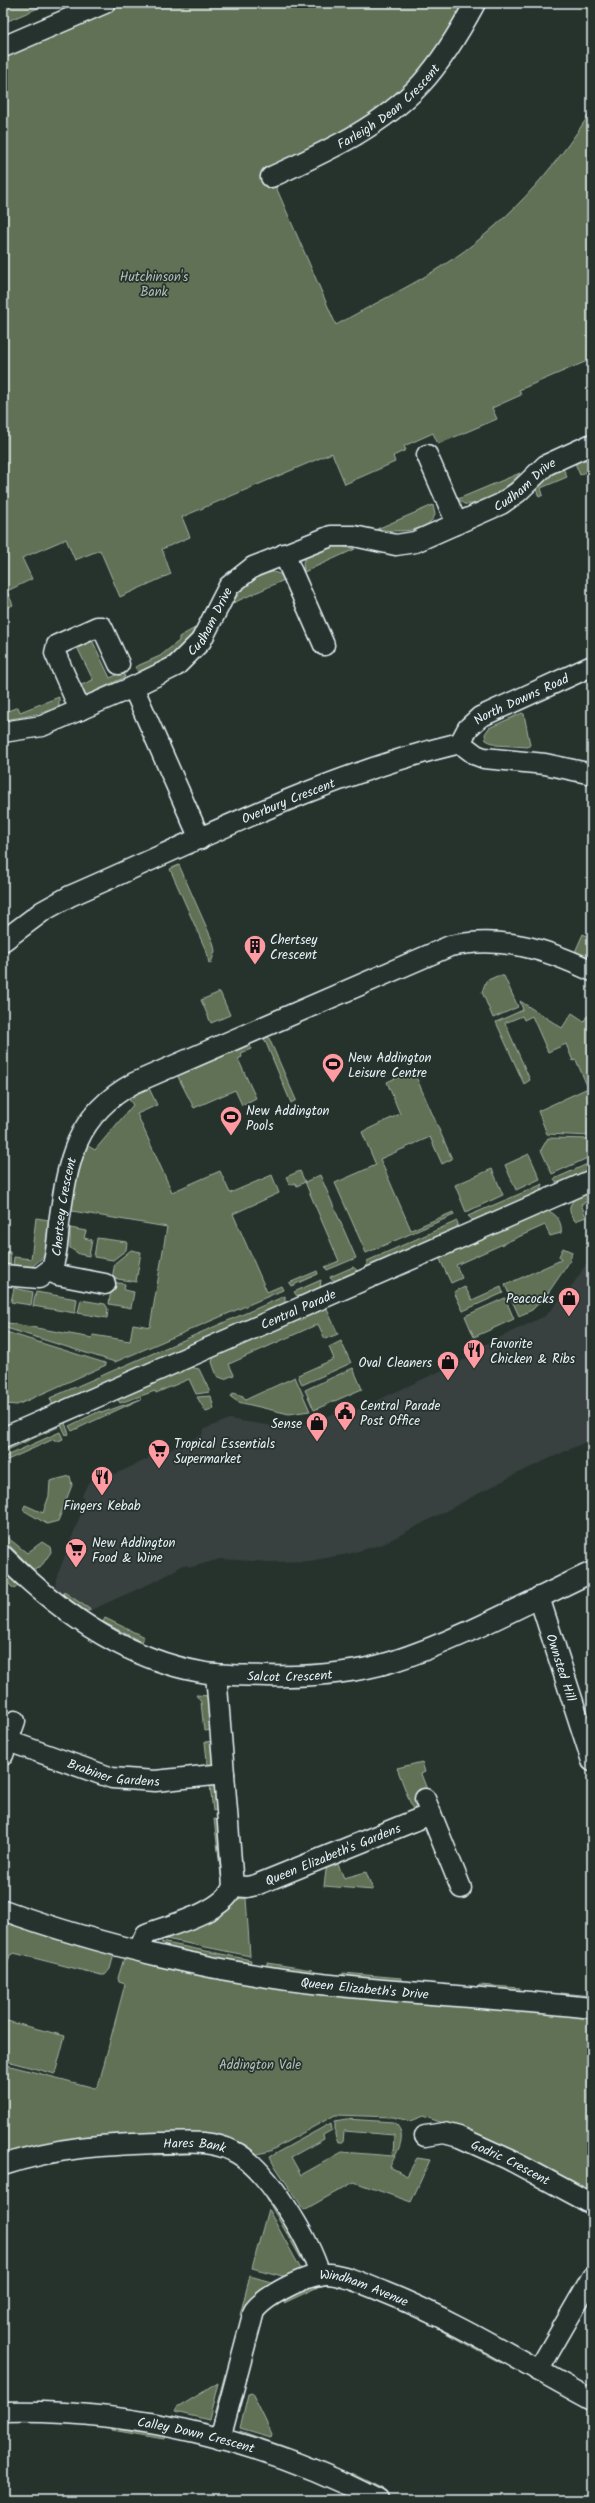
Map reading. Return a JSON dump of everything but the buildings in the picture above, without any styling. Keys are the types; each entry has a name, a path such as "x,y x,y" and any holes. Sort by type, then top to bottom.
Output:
{"street":[{"path":"3,47 105,3"},
{"name":"Farleigh Dean Crescent","path":"271,177 358,134 401,102 421,84 440,59 459,33 475,3"},
{"name":"Cudham Drive","path":"3,732 31,729 80,710 168,671 190,655 201,641 222,597 233,582 253,567 316,540 336,535 354,536 391,544 407,544 505,502 546,464 592,444"},
{"path":"426,455 456,524"},
{"path":"284,554 324,645"},
{"path":"80,710 55,653 58,645 97,626 102,627 120,664"},
{"name":"North Downs Road","path":"460,743 468,728 480,717 592,666"},
{"path":"133,687 200,839"},
{"path":"460,743 476,755 484,758 545,764 592,774"},
{"name":"Overbury Crescent","path":"3,941 57,902 200,839 341,780 421,753 460,743"},
{"name":"Chertsey Crescent","path":"3,1275 34,1279 43,1276 50,1271 55,1259 67,1171 73,1148 97,1111 114,1096 129,1086 450,946 482,941 524,946 548,952 592,971"},
{"name":"Central Parade","path":"3,1438 592,1180"},
{"name":"Chertsey Crescent","path":"50,1271 58,1275 105,1284"},
{"name":"Salcot Crescent","path":"3,1556 53,1602 103,1635 164,1662 191,1671 216,1674 316,1675 377,1666 429,1649 592,1572"},
{"name":"Ownsted Hill","path":"540,1597 592,1761"},
{"path":"139,1949 146,1934 216,1906 228,1898 233,1886 216,1674"},
{"name":"Brabiner Gardens","path":"15,1721 6,1748 112,1778 155,1780 224,1774"},
{"name":"Queen Elizabeth's Gardens","path":"233,1886 247,1887 256,1885 428,1807 461,1888"},
{"name":"Queen Elizabeth's Drive","path":"3,1910 58,1928 190,1962 321,1984 592,2008"},
{"name":"Godric Crescent","path":"425,2136 444,2133 461,2138 508,2159 592,2204"},
{"name":"Hares Bank","path":"3,2166 56,2150 89,2145 200,2142 221,2146 254,2164 267,2179 291,2218 320,2275"},
{"name":"Windham Avenue","path":"220,2439 254,2311 267,2299 292,2285 320,2275 348,2278 412,2304 459,2326 592,2400"},
{"path":"538,2371 592,2277"},
{"name":"Calley Down Crescent","path":"3,2412 106,2418 156,2425 220,2439 290,2461 378,2500"}],"shaded area":[{"path":"592,1255 592,1439 518,1473 383,1544 348,1554 309,1561 271,1562 220,1559 192,1567 183,1565 160,1579 91,1610 64,1592 63,1595 55,1588 56,1579 85,1503 82,1496 86,1487 93,1479 108,1471 115,1474 148,1459 150,1453 156,1450 162,1453 202,1435 204,1429 229,1419 285,1428 306,1424 342,1411 350,1413 477,1354 475,1349 545,1316 570,1289"}],"green space":[{"path":"3,3 50,3 3,23"},
{"name":"Hutchinson's Bank","path":"122,3 470,3 439,50 381,112 269,171 336,325 429,274 464,251 486,234 526,196 544,176 592,110 592,359 519,390 521,395 492,408 497,419 438,444 433,433 404,446 406,450 393,456 395,462 345,484 332,453 182,517 190,537 162,549 171,574 120,597 100,550 75,560 66,539 22,558 32,579 7,591 13,605 3,609 3,54"},
{"path":"582,460 592,461 592,469 580,475 575,463"},
{"path":"563,468 567,477 541,488 543,495 539,497 536,489 551,475"},
{"path":"520,473 502,490 487,499 471,504 464,504 458,499"},
{"path":"433,505 435,515 425,526 418,529 392,531 377,529"},
{"path":"340,546 355,549 304,572 303,562 309,555 314,552"},
{"path":"273,572 280,574 284,580 233,603 244,587 249,583 260,576"},
{"path":"195,628 185,644 178,650 163,660 138,672 135,667 160,656 179,641 179,637"},
{"path":"92,640 110,678 123,672 125,677 87,695 84,695 79,686 93,680 77,647"},
{"path":"59,697 59,706 45,712 3,720 3,713 18,707 20,712"},
{"path":"522,713 524,714 530,745 528,747 496,745 486,740 485,734 489,728"},
{"path":"179,865 213,942 215,951 211,963 209,964 207,953 170,869"},
{"path":"583,934 591,938 592,959 575,952"},
{"path":"497,976 504,976 518,1007 493,1018 482,992 486,981"},
{"path":"220,992 230,1015 211,1023 201,1000"},
{"path":"520,1001 562,1028 572,1013 584,1021 587,1016 592,1019 592,1136 547,1134 538,1111 588,1088 576,1060 573,1061 566,1044 548,1052 532,1016 524,1020 522,1016 505,1023 530,1080 524,1084 496,1022 523,1010"},
{"path":"268,1036 296,1100 291,1103 264,1038"},
{"path":"250,1043 251,1049 241,1053 242,1057 238,1059 256,1098 242,1105 235,1090 194,1108 177,1075"},
{"path":"413,1070 452,1159 442,1164 430,1137 380,1159 411,1230 453,1212 454,1215 366,1253 335,1183 376,1165 362,1132 400,1114 387,1082"},
{"path":"148,1086 157,1105 137,1114 172,1192 220,1171 230,1193 272,1175 279,1193 233,1214 267,1292 281,1286 283,1290 115,1362 3,1327 3,1322 92,1338 93,1335 130,1341 133,1324 150,1327 167,1227 72,1211 72,1208 68,1207 83,1143 95,1150 133,1105 126,1095"},
{"path":"548,1138 592,1139 592,1156 552,1174 541,1150"},
{"path":"529,1154 540,1179 516,1190 505,1165"},
{"path":"592,1162 592,1171 557,1184 554,1179"},
{"path":"492,1169 503,1195 466,1212 455,1185"},
{"path":"300,1171 305,1182 297,1186 295,1183 290,1185 286,1177"},
{"path":"320,1175 356,1258 327,1270 325,1267 339,1261 305,1182"},
{"path":"543,1184 541,1192 474,1221 468,1216"},
{"path":"592,1190 592,1200 581,1204 586,1217 575,1221 571,1215 570,1209 573,1201"},
{"path":"544,1211 548,1211 555,1215 561,1225 561,1233 550,1236 545,1225 456,1265 462,1278 451,1283 438,1255"},
{"path":"36,1218 49,1220 44,1256 31,1268 13,1267 14,1257 31,1259"},
{"path":"457,1221 458,1224 456,1229 366,1269 367,1261"},
{"path":"70,1228 86,1231 84,1238 92,1240 89,1256 79,1254 70,1248"},
{"path":"97,1238 127,1242 126,1250 113,1260 94,1257"},
{"path":"563,1248 572,1252 570,1261 546,1296 532,1310 519,1316 505,1285 561,1260 559,1256"},
{"path":"131,1250 141,1252 136,1282 112,1278 115,1263"},
{"path":"3,1251 10,1252 11,1266 3,1265"},
{"path":"353,1267 359,1272 336,1281 330,1277"},
{"path":"317,1271 318,1274 291,1286 289,1283"},
{"path":"321,1280 320,1288 304,1296 297,1296 294,1292"},
{"path":"112,1282 125,1284 124,1290 134,1292 131,1308 109,1304"},
{"path":"465,1287 472,1300 501,1287 503,1293 463,1311 454,1292"},
{"path":"14,1288 33,1292 31,1305 11,1302"},
{"path":"36,1292 77,1299 75,1313 33,1306"},
{"path":"285,1296 285,1305 53,1406 50,1398"},
{"path":"505,1298 514,1319 474,1337 465,1316"},
{"path":"81,1300 105,1304 108,1309 107,1318 78,1313"},
{"path":"325,1305 338,1334 325,1339 318,1324 229,1364 234,1375 224,1379 217,1376 212,1362 214,1356"},
{"path":"3,1331 105,1363 106,1365 17,1405 5,1404 7,1390 3,1389"},
{"path":"341,1341 351,1363 302,1385 298,1375 334,1359 329,1347"},
{"path":"190,1367 199,1369 210,1392 196,1394 189,1379 156,1393 155,1391 120,1403 117,1398"},
{"path":"353,1368 362,1389 314,1410 305,1390"},
{"path":"295,1377 310,1411 289,1414 238,1402 231,1397 233,1393 243,1396 245,1400"},
{"path":"211,1396 214,1409 206,1412 197,1397"},
{"path":"141,1399 72,1431 69,1426 100,1411 101,1413"},
{"path":"98,1406 99,1408 65,1423 69,1434 66,1435 60,1422"},
{"path":"57,1424 58,1427 3,1452 3,1448"},
{"path":"60,1432 63,1439 56,1442 54,1439 3,1462 6,1456"},
{"path":"70,1476 72,1485 58,1521 47,1524 23,1510 25,1505 43,1513 49,1496 50,1481"},
{"path":"3,1534 27,1553 42,1542 50,1547 51,1552 40,1568 33,1569 3,1539"},
{"path":"3,1571 18,1586 14,1589 3,1578"},
{"path":"64,1592 91,1610 86,1611 63,1595"},
{"path":"105,1618 144,1637 142,1642 103,1622"},
{"path":"196,1695 210,1696 213,1730 204,1731 201,1702"},
{"path":"214,1741 216,1764 208,1769 205,1742"},
{"path":"422,1762 425,1772 421,1774 428,1792 415,1798 417,1804 413,1810 397,1768"},
{"path":"215,1784 221,1808 213,1811 210,1785"},
{"path":"214,1819 222,1822 227,1884 222,1883"},
{"path":"336,1860 344,1878 366,1872 373,1890 324,1886 327,1863"},
{"path":"240,1896 241,1899 246,1898 250,1956 161,1938"},
{"path":"3,1918 114,1954 110,1969 105,1975 101,1975 14,1953 10,1955 3,1979"},
{"path":"161,1942 251,1960 250,1964 166,1947"},
{"name":"Addington Vale","path":"125,1955 592,2015 592,2196 451,2126 423,2116 410,2121 393,2117 335,2115 270,2151 254,2155 242,2148 3,2159 3,2064 95,2088 98,2087 125,1984 119,1982 118,1978"},
{"path":"267,1963 312,1970 311,1974 266,1967"},
{"path":"343,1973 401,1978 401,1983 343,1978"},
{"path":"479,1985 520,1988 519,1992 478,1989"},
{"path":"561,1993 592,1996 592,1999 560,1996"},
{"path":"3,2020 65,2036 55,2074 3,2060"},
{"path":"346,2119 393,2122 397,2125 400,2130 401,2141 390,2167 407,2176 417,2158 430,2160 411,2202 354,2182 304,2210 269,2157 331,2123 332,2130 323,2135 324,2139 291,2157 301,2175 342,2152 393,2156 394,2135 344,2131 343,2143 338,2143 335,2135 335,2121"},
{"path":"153,2150 190,2150 190,2154 153,2155"},
{"path":"264,2194 269,2194 307,2263 306,2267"},
{"path":"268,2209 302,2271 290,2278 252,2268"},
{"path":"250,2276 278,2284 244,2316 240,2315"},
{"path":"330,2282 330,2285 320,2286 284,2303 282,2299 315,2284"},
{"path":"442,2326 503,2359 501,2363 440,2330"},
{"path":"225,2374 229,2376 217,2420 213,2419"},
{"path":"218,2383 209,2420 175,2412 177,2408"},
{"path":"252,2393 272,2434 271,2437 240,2428 248,2394"},
{"path":"112,2427 165,2435 164,2439 112,2430"},
{"path":"240,2431 300,2452 298,2456 239,2434"},
{"path":"351,2473 383,2489 380,2493 349,2477"}],"place":[{"name":"Chertsey Crescent","path":"255,966"},
{"name":"New Addington Leisure Centre","path":"333,1084"},
{"name":"New Addington Pools","path":"231,1136"},
{"name":"Peacocks","path":"569,1318"},
{"name":"Favorite Chicken & Ribs","path":"474,1370"},
{"name":"Oval Cleaners","path":"448,1382"},
{"name":"Central Parade Post Office","path":"345,1432"},
{"name":"Sense","path":"317,1442"},
{"name":"Tropical Essentials Supermarket","path":"159,1470"},
{"name":"Fingers Kebab","path":"102,1496"},
{"name":"New Addington Food & Wine","path":"76,1568"}]}
